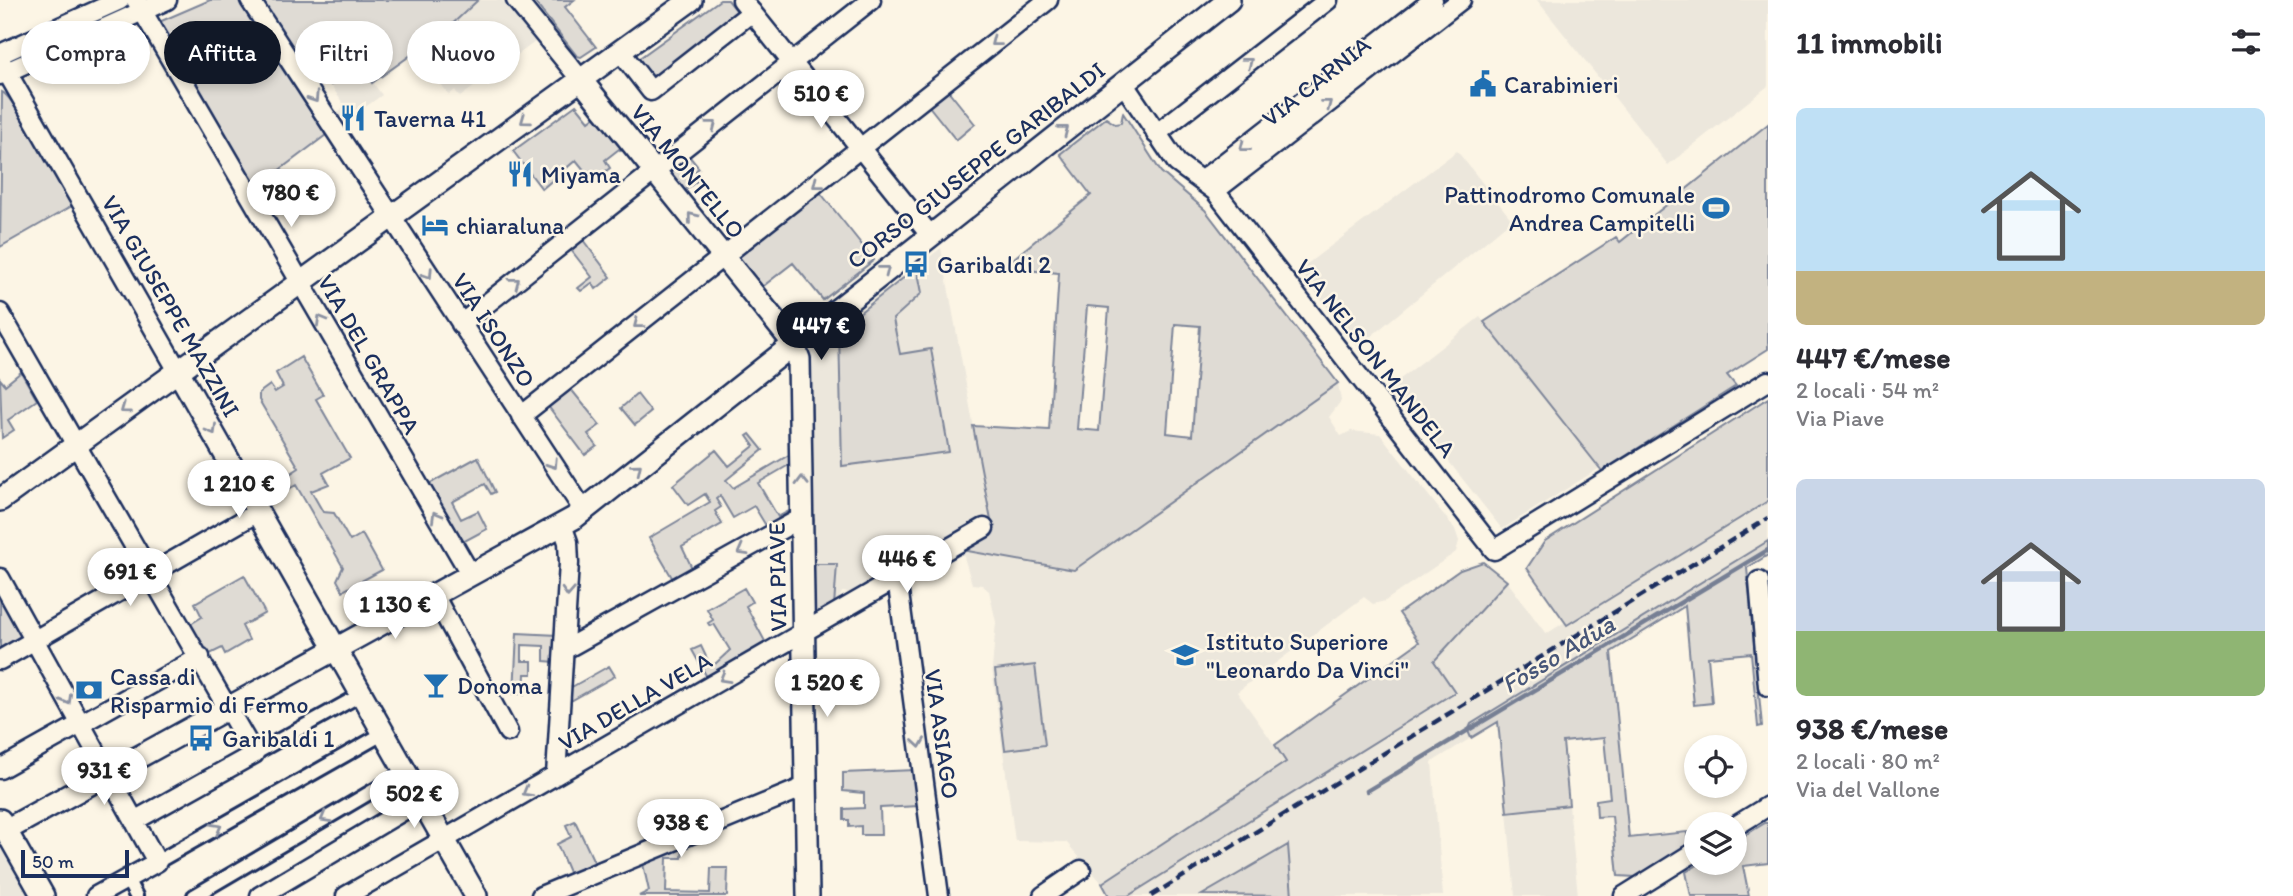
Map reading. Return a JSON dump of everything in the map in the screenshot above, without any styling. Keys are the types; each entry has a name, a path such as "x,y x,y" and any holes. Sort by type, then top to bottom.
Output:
{"street":[{"path":"0,54 120,0"},
{"path":"2,69 139,6 167,0"},
{"name":"VIA ISONZO","path":"250,0 584,511"},
{"name":"VIA MONTELLO","path":"516,0 793,343"},
{"path":"0,499 691,0"},
{"path":"461,324 871,0"},
{"path":"521,416 1048,0"},
{"name":"CORSO GIUSEPPE GARIBALDI","path":"3,825 108,774 584,511 1228,0"},
{"path":"1156,134 1328,0"},
{"name":"VIA CARNIA","path":"1209,185 1433,0"},
{"name":"VIA CARNIA","path":"1209,185 1461,0"},
{"name":"VIA DEL GRAPPA","path":"139,6 471,575"},
{"path":"620,51 651,91 747,6 930,235"},
{"name":"VIA GIUSEPPE MAZZINI","path":"2,69 178,370 476,896"},
{"path":"1123,83 1182,169 1209,185"},
{"name":"VIA NELSON MANDELA","path":"1209,185 1491,548 1500,549 1768,381"},
{"path":"0,313 254,754"},
{"name":"VIA PIAVE","path":"793,343 800,365 808,896"},
{"path":"0,660 258,512"},
{"path":"564,650 784,528 803,521"},
{"path":"556,775 569,551 562,525"},
{"name":"VIA DELLA VELA","path":"346,896 984,528"},
{"path":"0,578 157,862"},
{"name":"VIA ASIAGO","path":"897,578 939,896"},
{"path":"1759,581 1768,685"},
{"path":"434,595 508,732"},
{"path":"0,769 200,657"},
{"path":"134,821 362,694"},
{"path":"96,896 384,733"},
{"path":"194,896 405,772"},
{"path":"541,896 807,786"},
{"path":"260,896 421,800"},
{"path":"1747,819 1768,806"},
{"path":"3,825 43,896"},
{"path":"1624,896 1684,858"},
{"path":"1043,896 1081,870"},
{"path":"127,879 136,896"}],"shaded area":[{"path":"210,0 240,0 253,21 164,21 164,31 159,22"},
{"path":"261,0 478,0 456,21 407,21 407,58 393,68 393,21 295,21 295,53 281,31 281,21 274,21"},
{"path":"478,0 502,0 518,21 456,21"},
{"path":"533,0 574,0 565,7 596,47 581,57 577,56"},
{"path":"720,0 728,0 741,16 652,84 634,62"},
{"path":"1537,0 1768,0 1768,86 1668,165"},
{"path":"520,23 535,42 520,53"},
{"path":"281,64 326,135 254,189 194,84 281,84"},
{"path":"374,84 382,95 342,124 335,114 345,107 331,85"},
{"path":"441,84 478,84 460,97 455,90 449,95"},
{"path":"947,89 975,124 956,140 928,105"},
{"path":"2,92 27,126 72,206 0,247"},
{"path":"576,105 589,121 597,115 624,149 619,149 605,160 610,168 593,181 576,160 542,189 513,151"},
{"path":"1123,113 1161,172 1205,210 1338,383 1074,570 962,550 993,531 973,426 1049,430 1059,273 1002,268 1091,195 1060,154 1106,118 1115,124 1121,123","holes":["1087,306 1109,308 1099,431 1077,429","1175,324 1200,326 1192,436 1167,433"]},
{"path":"1768,124 1768,349 1727,375 1736,386 1602,471 1484,322 1616,237 1620,242"},
{"path":"1457,151 1512,220 1358,347 1299,270"},
{"path":"689,156 699,168 693,173 698,180 684,191 669,172"},
{"path":"819,191 874,260 823,300 793,263 762,287 736,255"},
{"path":"583,240 611,277 596,289 592,283 581,291 578,288 592,277 571,250"},
{"path":"941,248 990,516 856,593 842,592 837,603 814,615 808,352"},
{"path":"917,267 922,293 893,319 900,354 931,349 949,452 842,466 839,329"},
{"path":"1480,317 1600,468 1502,529 1390,387"},
{"path":"301,357 323,395 316,399 350,458 323,473 329,484 311,491 323,512 334,513 350,541 362,534 382,570 343,591 337,580 343,567 296,485 264,503 259,494 299,468 259,400 259,393 270,385 275,392 283,387 276,373"},
{"path":"21,372 37,400 8,420 14,430 2,438 0,379 5,385"},
{"path":"1338,383 1341,401 1329,417 1341,436 1351,431 1380,434 1455,529 1459,541 1456,552 1385,601 1373,604 1364,597 1237,692 1286,761 1102,883 1066,842 1015,841 992,669 996,622 989,591 982,585 972,584 962,550 1074,570"},
{"path":"570,388 600,425 588,434 597,446 585,455 548,406"},
{"path":"637,394 651,412 635,425 621,408"},
{"path":"1768,398 1768,501 1567,625 1527,568 1545,541"},
{"path":"750,434 763,450 726,480 733,488 794,452 794,462 758,483 778,517 795,508 795,514 768,529 754,506 733,518 720,496 716,499 721,507 715,511 722,524 682,547 693,570 674,581 649,538 710,502 705,494 688,505 673,485 716,450 729,466 754,446 747,436"},
{"path":"478,457 495,492 491,494 485,484 452,502 461,519 478,511 487,529 461,543 427,485"},
{"path":"1768,495 1768,555 1432,762 1443,896 1292,896 1287,845 1201,896 1128,896 1455,691 1434,661 1507,581 1546,634"},
{"path":"1768,541 1768,555 1747,568 1762,726 1758,727 1751,653 1708,657 1712,703 1694,705 1685,606 1611,652 1629,838 1684,832 1684,847 1636,877 1618,876 1612,816 1597,817 1596,800 1610,798 1604,738 1563,742 1569,805 1507,812 1498,722 1471,738 1468,731 1471,724"},
{"path":"1483,562 1507,581 1434,661 1455,692 1128,896 1109,896 1102,883 1286,762 1275,745 1419,642 1399,613 1460,570"},
{"path":"812,564 837,564 834,606 817,616 814,614"},
{"path":"244,575 265,613 242,626 249,640 225,654 222,648 206,656 189,625 202,617 195,603"},
{"path":"744,588 752,602 746,606 767,645 708,679 692,650 701,646 710,665 714,665 730,650 714,624 710,626 708,623 713,620 707,609"},
{"path":"0,598 22,637 0,650"},
{"path":"517,633 558,635 556,662 544,661 544,646 522,645 522,661 532,661 532,674 525,674 524,694 514,694"},
{"path":"1035,665 1045,745 1005,750 995,670"},
{"path":"609,666 615,676 569,702 570,688"},
{"path":"915,770 919,806 880,808 881,835 861,835 861,826 849,827 849,820 844,820 844,809 864,808 864,793 843,791 843,773"},
{"path":"1569,805 1578,896 1515,896 1507,812"},
{"path":"0,820 43,896 0,896"},
{"path":"575,821 596,866 571,877 557,844 571,837 566,825"},
{"path":"1768,823 1768,863 1747,866 1747,834"},
{"path":"1288,845 1292,896 1202,895"},
{"path":"683,847 682,858 667,858 666,892 710,893 711,868 728,868 727,896 639,896 649,891 643,864"},
{"path":"1687,875 1745,875 1749,896 1691,896"}],"waterway":[{"name":"Fosso Adua","path":"1367,791 1768,550"}],"railway":[{"path":"1151,896 1768,518"}],"place":[{"name":"Carabinieri","path":"1483,84"},
{"name":"Taverna 41","path":"353,118"},
{"name":"Miyama","path":"520,174"},
{"name":"Pattinodromo Comunale Andrea Campitelli","path":"1716,208"},
{"name":"chiaraluna","path":"435,225"},
{"name":"Garibaldi 2","path":"916,264"},
{"name":"Istituto Superiore \"Leonardo Da Vinci\"","path":"1185,655"},
{"name":"Donoma","path":"436,685"},
{"name":"Cassa di Risparmio di Fermo","path":"89,690"},
{"name":"Garibaldi 1","path":"201,738"}]}
